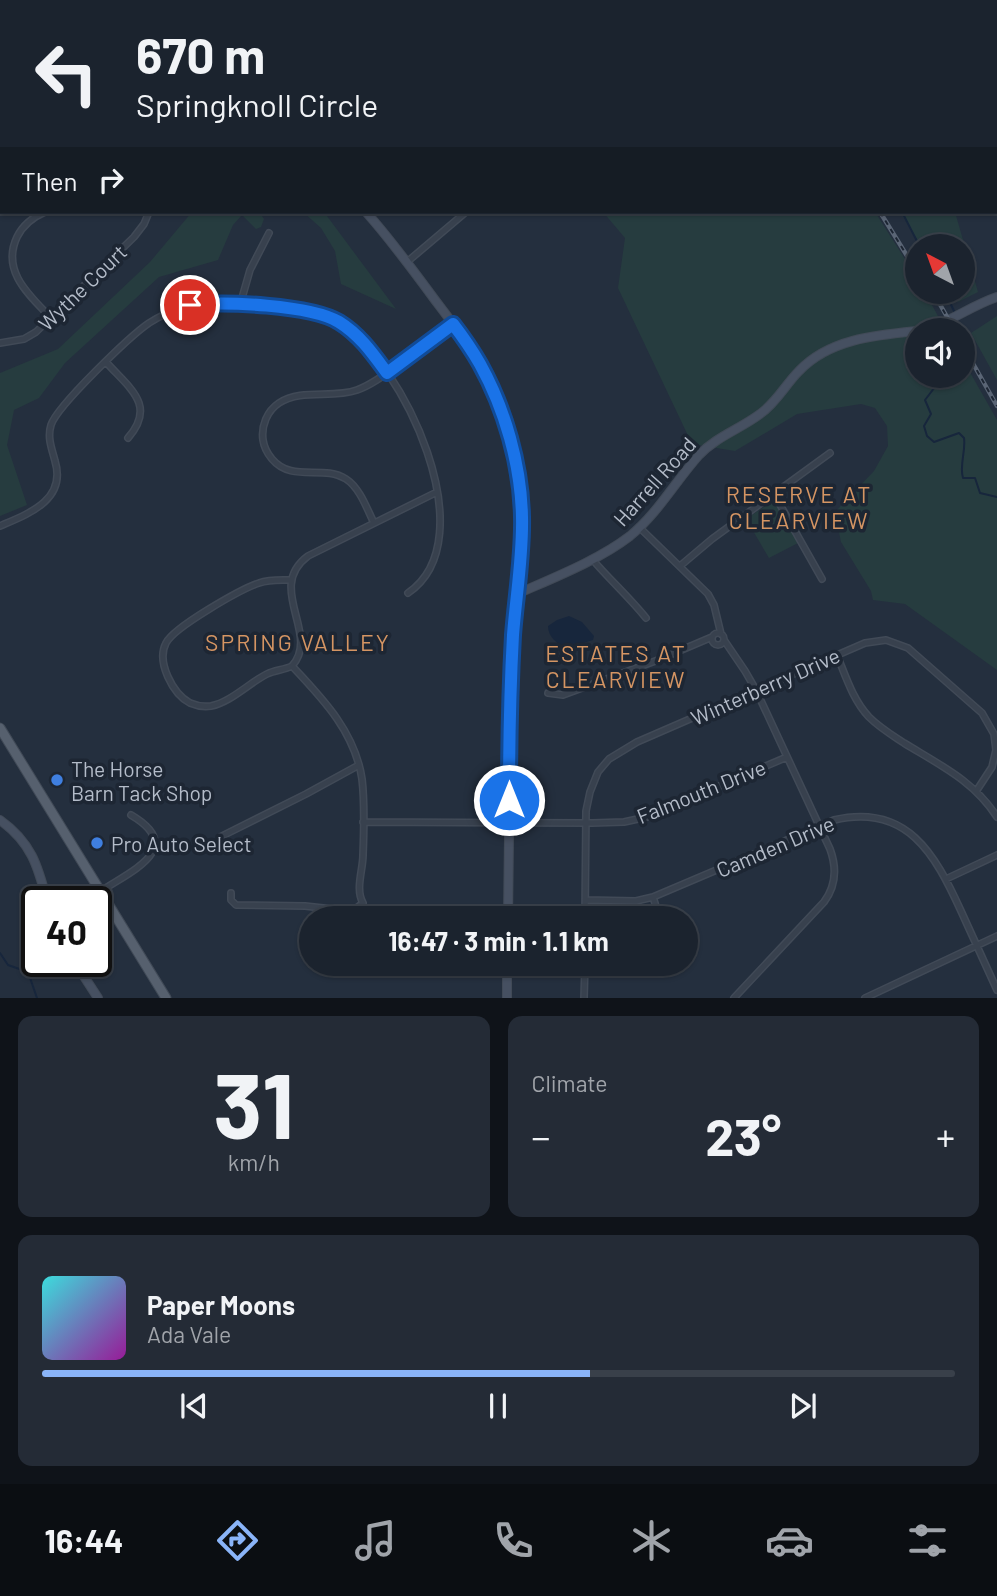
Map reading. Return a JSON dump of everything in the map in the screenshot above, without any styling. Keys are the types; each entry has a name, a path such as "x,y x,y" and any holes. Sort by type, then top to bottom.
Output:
{"main road":[{"path":"0,728 98,886"},
{"path":"112,909 166,998"}],"street":[{"path":"41,214 29,221 19,232 12,248 12,262 20,284 51,318"},
{"name":"Wythe Court","path":"0,343 30,336 51,318 134,237 148,214"},
{"path":"368,214 407,262 479,361 493,390 513,452 522,520 511,671 508,906"},
{"path":"407,262 464,214"},
{"path":"240,304 250,270 270,233"},
{"name":"Harrell Road","path":"951,318 997,297"},
{"path":"0,526 36,509 51,495 57,474 57,464 50,444 51,424 58,412 142,329 171,311 204,303 313,312 330,317 356,335 371,351 407,405 431,463 437,492 439,526 435,557 423,580 408,593"},
{"path":"374,523 351,482 336,474 300,473 285,469 274,461 264,445 263,430 266,418 281,402 303,395 334,395 365,387 453,324"},
{"name":"Harrell Road","path":"517,594 620,544 664,501 701,452 768,408 807,363 861,338 905,333"},
{"path":"107,362 137,398 141,408 140,420 128,438"},
{"path":"680,566 695,552 830,453"},
{"path":"291,580 262,582 237,594 179,629 167,641 163,656 168,675 188,702 199,706 218,704 265,675 292,666 298,656 299,636 291,596 291,580 295,568 308,556 437,492"},
{"path":"774,494 822,579"},
{"path":"639,527 711,598 719,623 718,638"},
{"path":"592,559 646,618"},
{"path":"548,693 562,695 705,640 718,638"},
{"path":"718,638 730,649 756,690 834,861 833,883 828,896 734,998"},
{"name":"Winterberry Drive","path":"586,906 588,800 594,780 615,754 871,641 886,640 911,650 982,713 991,727 996,750 992,767 976,790"},
{"path":"837,655 850,690 869,717 887,732 959,776 976,790 997,817"},
{"path":"231,893 232,902 236,905 305,906 350,911 363,903 360,899 360,885 363,857 363,789 359,765 351,741 333,711 292,666"},
{"name":"Falmouth Drive","path":"363,822 624,822 647,817 787,757"},
{"path":"220,837 359,765"},
{"path":"109,886 136,869 155,849 153,835 142,822 131,815"},
{"name":"Camden Drive","path":"586,900 636,901 653,897 819,825 855,816 875,817 892,822 917,838 932,855 946,879 997,990"},
{"path":"0,820 21,838 32,855 43,886"},
{"path":"946,879 997,855"},
{"path":"653,897 656,906"},
{"path":"865,998 997,936"},
{"path":"507,976 507,998"},
{"path":"584,998 585,976"},
{"path":"84,977 98,998"}],"green space":[{"path":"190,214 261,214 264,219 261,227 256,229 242,215 233,225 218,260 159,277 65,363 39,398 14,410 7,445 27,505 0,516 0,373 58,349 150,262"},
{"path":"305,214 325,214 396,309 341,284 335,251 321,228"},
{"path":"605,214 876,214 905,259 905,304 931,304 939,318 905,318 905,388 975,388 975,381 997,420 997,670 905,604 873,600 871,591 841,542 835,512 874,471 888,446 887,426 875,408 861,404 797,414 735,451 692,444 618,288 625,238"},
{"path":"901,214 956,214 961,234 914,234"},
{"path":"997,316 997,380 975,340 975,330"},
{"path":"770,503 779,507 798,543 769,558 746,519"}],"water":[{"path":"569,616 582,622 594,636 593,640 567,648 554,640 548,626"}],"waterway":[{"path":"903,214 913,234"},
{"path":"951,304 954,311"},
{"path":"934,388 925,400 931,414 924,426 927,436 934,442 959,433 964,438 963,478 975,478 980,493 997,497"},
{"path":"0,953 8,965 28,972 37,998"}],"railway":[{"path":"881,214 905,253"},
{"path":"940,304 948,318"},
{"path":"975,367 997,406"}],"place":[{"name":"The Horse Barn Tack Shop","path":"57,780"},
{"name":"Pro Auto Select","path":"97,843"}],"district":[{"name":"RESERVE AT CLEARVIEW","path":"799,507"},
{"name":"SPRING VALLEY","path":"298,642"},
{"name":"ESTATES AT CLEARVIEW","path":"616,666"}],"route":[{"path":"190,305 228,303 322,314 346,327 365,343 387,373 453,324 479,361 493,390 510,442 521,500 521,546 511,671 509,800"}]}
